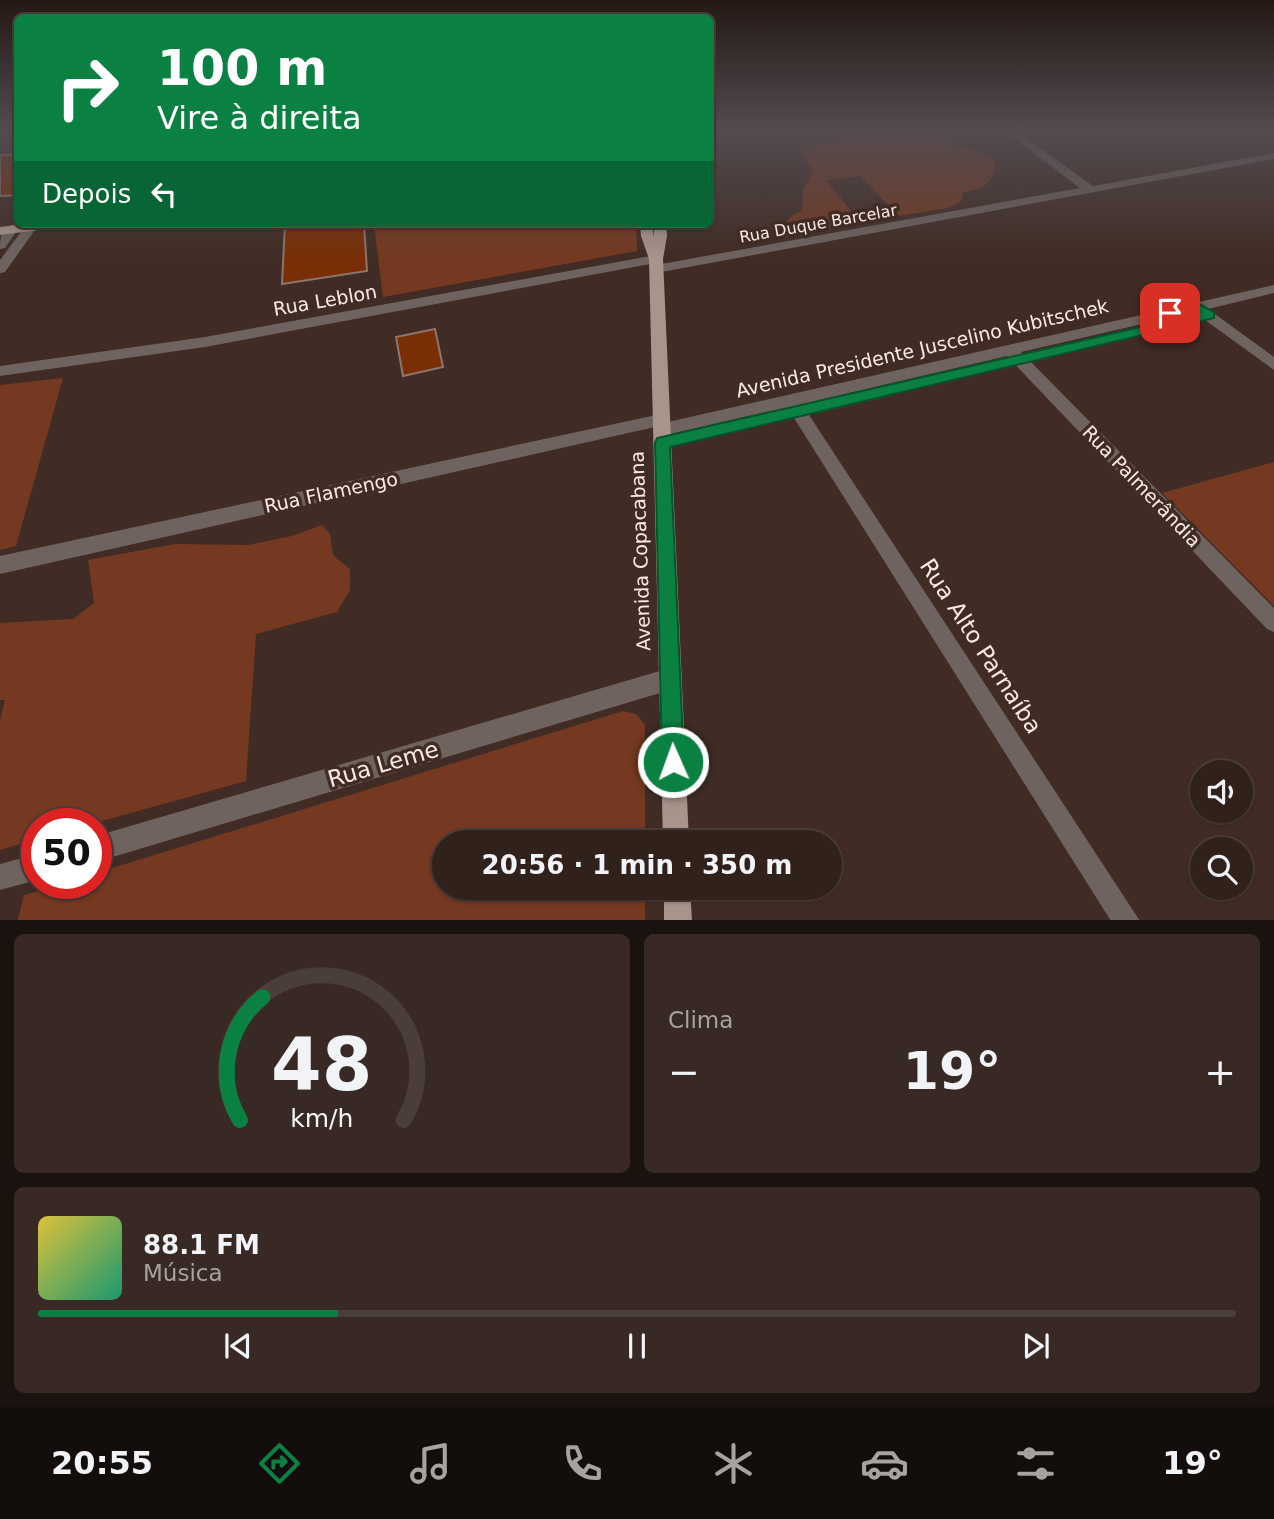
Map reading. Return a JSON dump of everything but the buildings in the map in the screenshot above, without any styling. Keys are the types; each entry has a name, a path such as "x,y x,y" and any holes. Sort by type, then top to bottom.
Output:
{"main road":[{"path":"0,220 10,226"},
{"name":"Avenida Copacabana","path":"646,228 656,264"},
{"name":"Avenida Copacabana","path":"660,228 656,264 676,830"},
{"path":"677,900 678,920"}],"street":[{"path":"1068,173 1091,190"},
{"name":"Rua Duque Barcelar","path":"656,264 1188,173"},
{"path":"10,226 0,246 18,245"},
{"path":"0,269 30,228"},
{"name":"Rua Leblon","path":"0,371 205,342 656,264"},
{"name":"Avenida Presidente Juscelino Kubitschek","path":"662,431 794,406 1015,355 1203,311 1274,289"},
{"name":"Avenida Presidente Juscelino Kubitschek","path":"1203,311 1274,300"},
{"path":"1203,311 1274,365"},
{"name":"Rua Palmerândia","path":"1015,355 1274,622"},
{"name":"Rua Alto Parnaíba","path":"794,406 1127,920"},
{"name":"Rua Flamengo","path":"0,565 662,431"},
{"name":"Rua Leme","path":"112,844 670,679"},
{"path":"0,877 21,871"}],"shaded area":[{"path":"812,173 993,173 987,183 963,193 961,201 948,208 899,216 860,176 826,180 861,223 786,237 784,224 802,211 803,191"},
{"path":"374,228 636,228 637,251 383,297"},
{"path":"63,378 16,546 0,550 0,385"},
{"path":"1274,462 1274,606 1162,493"},
{"path":"322,525 330,534 333,555 350,569 350,590 337,612 256,634 246,781 112,818 112,808 21,808 21,844 0,850 0,720 5,700 0,700 0,623 73,619 94,603 88,560 175,544 248,545 292,536"},
{"path":"623,711 636,714 645,725 645,830 432,830 432,900 645,900 645,920 18,920 23,899 112,899 112,868"}],"route":[{"path":"673,762 662,443 1209,315 1197,307 1170,313"}]}
